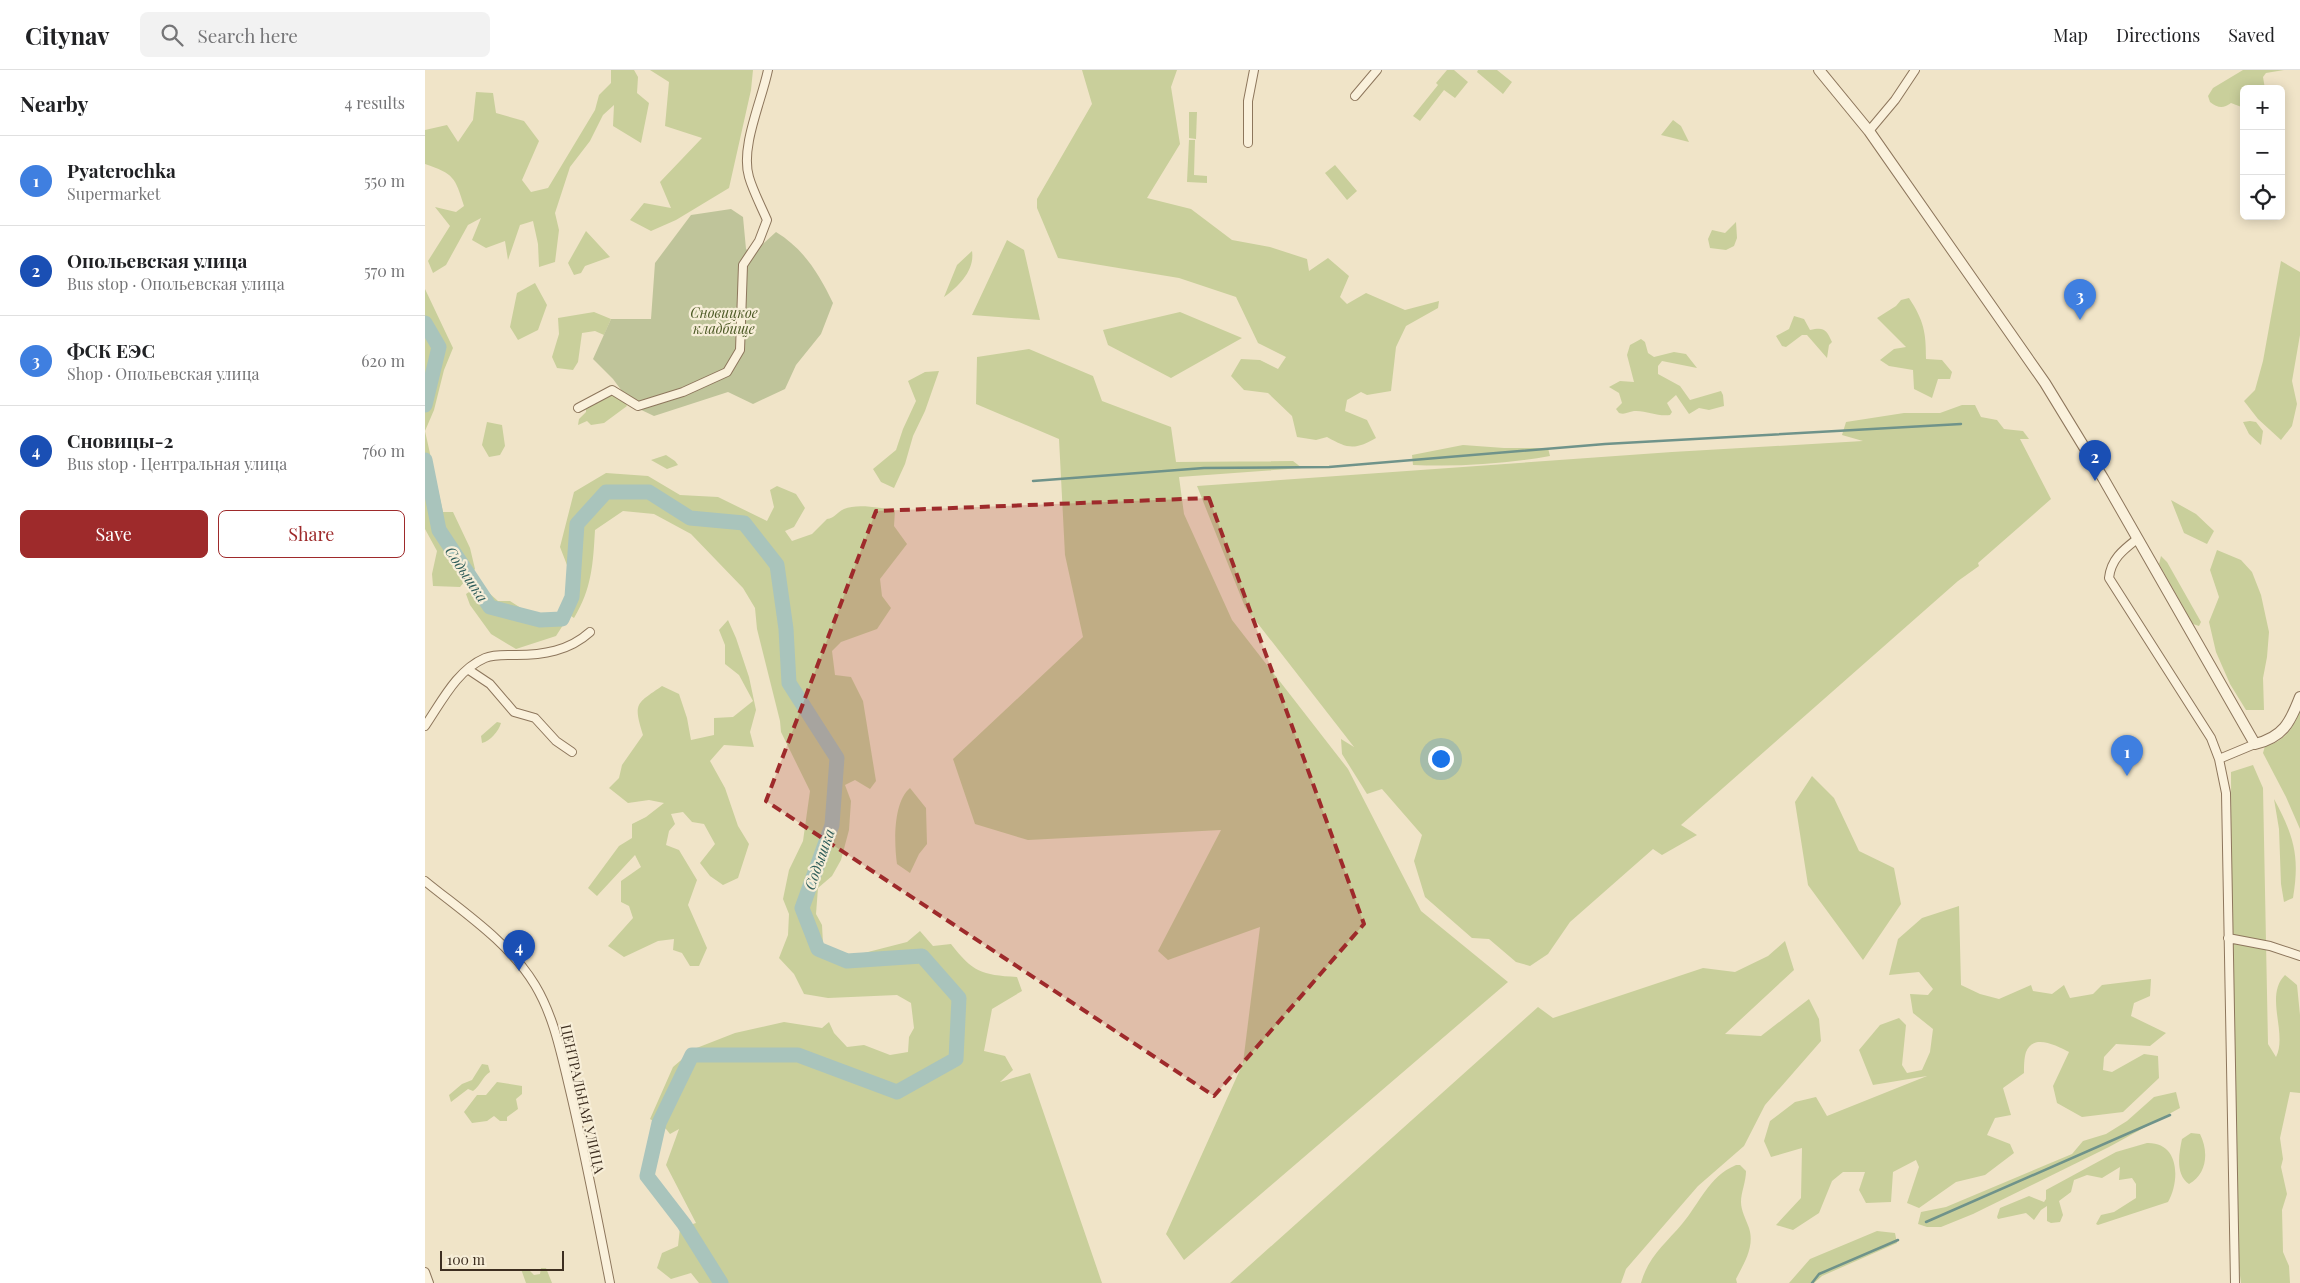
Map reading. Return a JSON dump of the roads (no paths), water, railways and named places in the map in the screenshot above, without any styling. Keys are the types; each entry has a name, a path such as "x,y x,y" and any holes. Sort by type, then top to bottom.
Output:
{"street":[{"path":"578,408 611,390 638,406 683,392 727,372 739,350 743,265 759,241 767,220 748,175 749,134 763,94 768,70"},
{"path":"1248,142 1248,101 1255,70"},
{"path":"1355,96 1377,70"},
{"path":"1819,70 1869,131 2045,383 2073,427 2255,744"},
{"path":"1869,131 1895,100 1915,70"},
{"path":"2137,539 2117,555 2110,568 2109,578 2118,595 2157,652 2211,738 2219,758 2225,793 2235,1283"},
{"path":"425,726 459,676 485,658 537,655 556,651 581,640 590,632"},
{"path":"469,670 490,684 513,712 535,718 556,741 572,752"},
{"path":"2219,758 2267,741 2280,733 2289,723 2300,697"},
{"name":"ЦЕНТРАЛЬНАЯ УЛИЦА","path":"425,881 497,941 522,968 535,985 553,1023 580,1132 610,1283"},
{"path":"2228,938 2269,946 2300,956"},
{"path":"425,1272 429,1283"}],"waterway":[{"name":"Содышка","path":"425,323 439,347 425,405"},
{"path":"1033,481 1204,468 1329,467 1605,444 1961,424"},
{"name":"Содышка","path":"425,460 439,530 490,607 540,620 562,619 572,597 577,524 606,492 649,492 690,518 744,523 777,565 786,629 789,683 837,758 832,825 802,908 818,949 847,961 922,956 959,998 956,1059 897,1092 798,1055 692,1055 659,1123 647,1176 684,1224 721,1283"},
{"path":"1926,1222 2170,1115"},
{"path":"1812,1283 1819,1274 1898,1240"}],"place":[{"name":"ФСК ЕЭС","path":"2080,320"},
{"name":"Опольевская улица","path":"2095,481"},
{"name":"Pyaterochka","path":"2127,776"},
{"name":"Сновицы-2","path":"519,971"}],"park label":[{"name":"Сновицкое кладбище","path":"724,320"}]}
